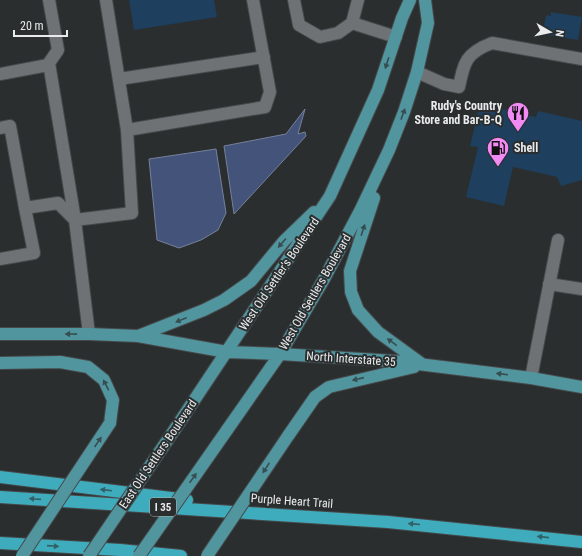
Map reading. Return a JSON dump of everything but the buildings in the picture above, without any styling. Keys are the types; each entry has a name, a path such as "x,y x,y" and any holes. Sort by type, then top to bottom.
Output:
{"highway":[{"path":"0,478 326,517"},
{"name":"Purple Heart Trail","path":"0,497 326,517 582,542"},
{"path":"0,543 120,550 181,556"},
{"path":"89,556 120,550"}],"main road":[{"path":"138,336 204,310 224,300 251,281 284,241 330,196 378,90 402,18 410,0"},
{"name":"West Old Settlers Boulevard","path":"139,556 280,354 324,279 361,209 389,150 404,112 417,72 428,23 426,0"},
{"path":"389,150 350,271 351,292 358,310 378,332 423,365"},
{"name":"West Old Settler's Boulevard","path":"227,352 330,196"},
{"name":"North Interstate 35","path":"0,334 89,334 138,336 227,352 394,361 531,378 582,386"},
{"name":"East Old Settlers Boulevard","path":"89,556 227,352"},
{"path":"0,363 60,362 88,367 104,380 113,400 110,422 22,556"},
{"path":"207,556 315,397 329,386 423,365"}],"lane":[{"path":"49,0 58,50 50,63 74,220 89,334"},
{"path":"74,220 132,213 127,130 106,0"},
{"path":"127,130 265,107 270,92 253,0"},
{"path":"294,0 299,25 320,37 338,33 352,23 358,0"},
{"path":"352,23 396,37"},
{"path":"417,72 444,84 459,87 463,67 470,56 479,48 492,43 582,59"},
{"path":"119,79 264,57"},
{"path":"0,74 50,63"},
{"path":"0,128 10,126 34,253 0,259"},
{"path":"25,208 58,203 74,220"},
{"path":"531,378 558,240"},
{"path":"549,284 582,289"}],"water":[{"path":"305,109 298,134 305,132 306,136 234,214 224,146 286,134"},
{"path":"216,149 226,213 218,230 201,240 179,248 157,240 149,159"}],"place":[{"name":"Rudy's Country Store and Bar-B-Q","path":"518,132"},
{"name":"Shell","path":"498,168"}]}
